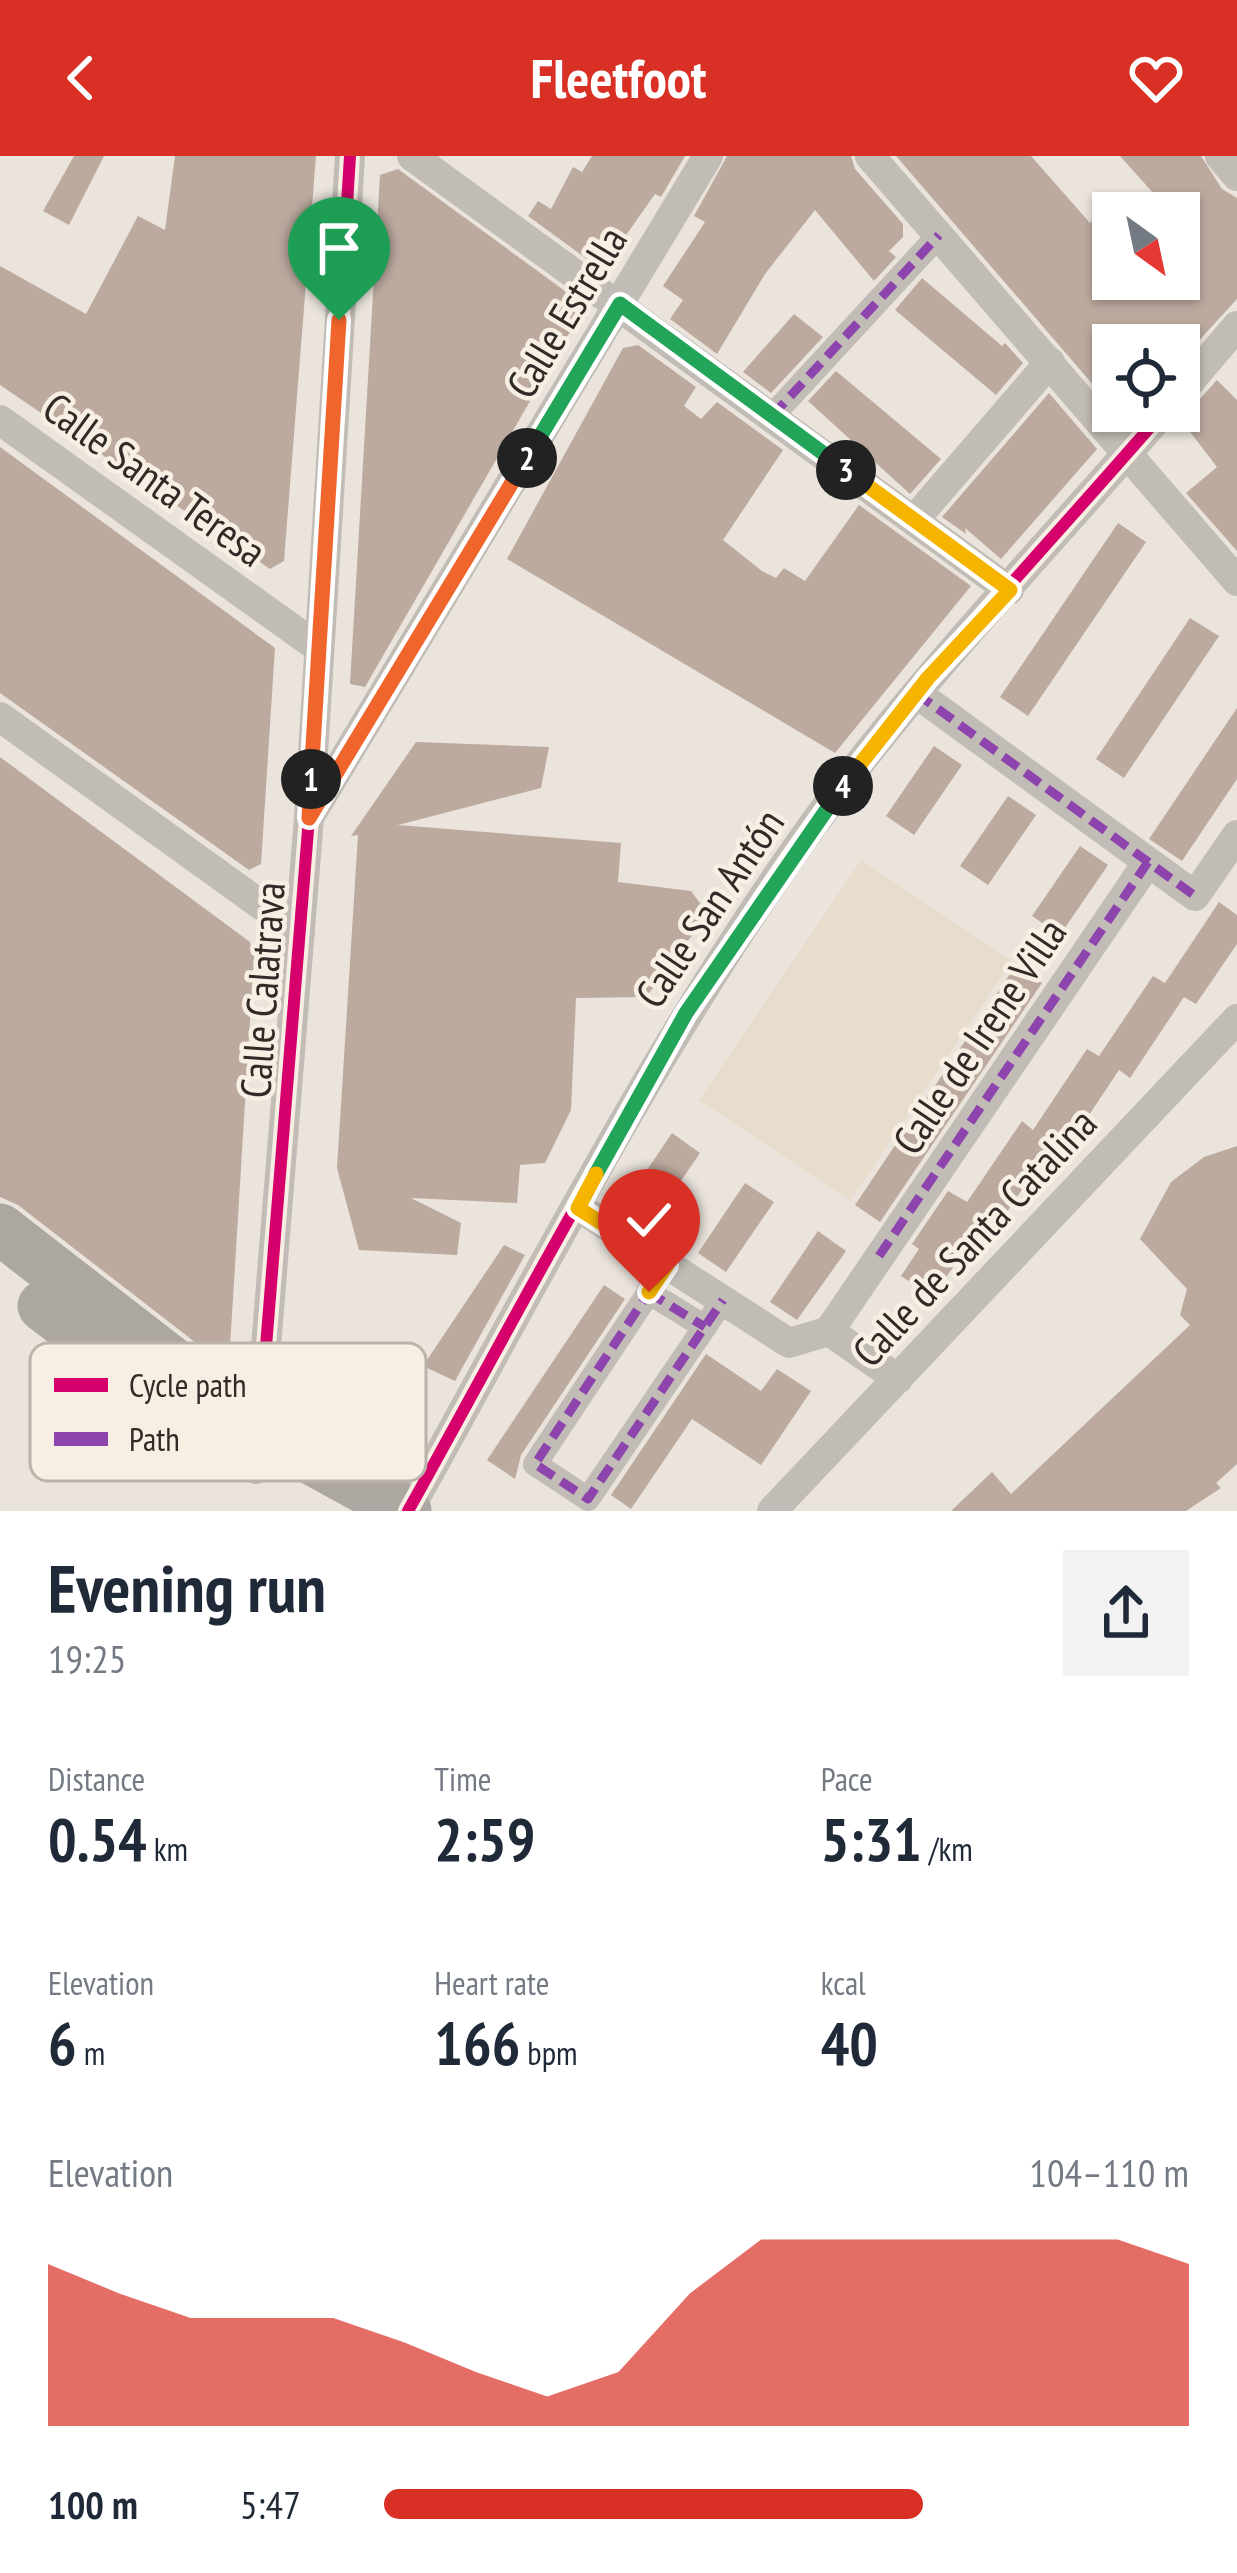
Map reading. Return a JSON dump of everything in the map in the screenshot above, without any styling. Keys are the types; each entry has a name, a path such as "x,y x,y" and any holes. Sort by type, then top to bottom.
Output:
{"highway":[{"path":"0,1229 134,1343"},
{"path":"0,1273 102,1343"},
{"path":"299,1481 337,1511"},
{"path":"334,1481 407,1511"}],"street":[{"name":"Calle Calatrava","path":"267,1343 309,818 350,156"},
{"path":"412,156 1010,590"},
{"name":"Calle Estrella","path":"309,818 708,156"},
{"path":"870,156 1237,581"},
{"path":"1220,156 1237,176"},
{"path":"772,416 939,235"},
{"path":"1200,369 1237,326"},
{"path":"914,520 1049,362"},
{"name":"Calle Santa Teresa","path":"0,419 319,648"},
{"name":"Calle San Antón","path":"426,1477 686,1013 832,800 916,693 1146,432"},
{"path":"916,693 1195,896 1237,835"},
{"path":"0,717 300,933"},
{"name":"Calle de Irene Villa","path":"829,1331 1148,862"},
{"name":"Calle de Santa Catalina","path":"772,1511 1237,1019"},
{"path":"578,1208 788,1342 829,1331 898,1379"},
{"path":"667,1265 536,1464 589,1499 723,1300"},
{"path":"649,1292 705,1327"},
{"name":"Calle San Antón","path":"407,1511 424,1481"}],"shaded area":[{"path":"861,860 1012,961 850,1201 699,1100"}],"building":[{"path":"74,156 104,156 69,225 43,211"},
{"path":"175,156 316,156 284,561 270,569 0,385 0,266 86,314 138,216 165,230"},
{"path":"592,156 685,156 661,197 655,194 610,258 591,262 528,216 538,201 551,209 573,167 582,172"},
{"path":"727,156 851,156 855,169 903,224 903,237 889,251 896,257 874,281 815,210 765,274 717,354 670,319 683,300 663,286 705,222 694,216"},
{"path":"896,156 1031,156 1092,221 1092,300 1200,300 1200,192 1152,192 1120,156 1201,156 1222,189 1237,198 1237,299 1200,340 1200,324 1092,324 1092,384"},
{"path":"398,169 580,302 582,311 365,687 350,684 380,175"},
{"path":"922,278 1002,346 1005,343 1023,363 996,395 895,310"},
{"path":"794,314 823,337 771,393 743,372"},
{"path":"638,345 696,387 684,406 701,419 717,402 783,450 723,540 762,571 776,578 784,568 805,581 859,505 971,586 835,753 507,559 623,348"},
{"path":"836,371 941,459 910,494 808,401"},
{"path":"1217,380 1237,400 1237,551 1186,493 1217,467 1190,432 1200,432 1200,399"},
{"path":"1049,393 1097,449 1001,559 965,528 966,534 942,517"},
{"path":"0,447 275,648 261,864 249,870 0,693"},
{"path":"1118,523 1146,542 1028,716 1000,697"},
{"path":"1190,618 1219,636 1124,778 1096,759"},
{"path":"1237,708 1237,779 1182,861 1149,839"},
{"path":"416,742 549,747 541,788 398,825 621,843 618,882 691,891 708,914 646,997 576,998 571,1110 545,1163 520,1165 517,1203 411,1198 461,1223 457,1255 359,1250 337,1168 358,835 351,836"},
{"path":"934,746 962,765 914,835 886,816"},
{"path":"0,757 250,942 254,956 230,1343 196,1343 18,1205 0,1197"},
{"path":"1008,796 1036,815 988,885 960,866"},
{"path":"1080,846 1108,865 1060,935 1032,916"},
{"path":"1219,902 1237,915 1237,944 1196,1004 1184,997 1130,1078 1119,1070 1065,1151 1053,1143 999,1224 987,1216 933,1297 901,1276 919,1249 912,1244 948,1191 967,1202 1022,1121 1033,1130 1087,1049 1099,1056 1153,976 1165,983"},
{"path":"1016,965 1042,983 880,1222 855,1205"},
{"path":"672,1133 700,1153 652,1223 624,1204"},
{"path":"1237,1146 1237,1464 1216,1483 1221,1488 1186,1511 951,1511 992,1472 1011,1494 1190,1325 1180,1315 1187,1289 1140,1239 1171,1182 1204,1157"},
{"path":"745,1183 774,1202 726,1272 698,1253"},
{"path":"818,1231 846,1251 797,1320 770,1302"},
{"path":"504,1245 525,1255 455,1381 426,1367"},
{"path":"604,1285 625,1299 521,1455 515,1479 487,1460"},
{"path":"706,1354 761,1391 777,1369 811,1391 761,1465 692,1419 631,1509 611,1495"}],"marked path":[{"path":"772,416 939,235"},
{"path":"916,693 1195,896"},
{"path":"879,1256 1148,862"},
{"path":"667,1265 535,1464 588,1499 723,1300"},
{"path":"648,1292 705,1327"}],"cycle path":[{"path":"266,1343 309,818 350,156"},
{"path":"426,1478 661,1058 772,883 911,699 1145,432"},
{"path":"408,1511 425,1481"}],"route":[{"path":"339,320 309,818 620,304 1010,590 928,678 832,800 686,1013 578,1208 667,1265 649,1292"}]}
